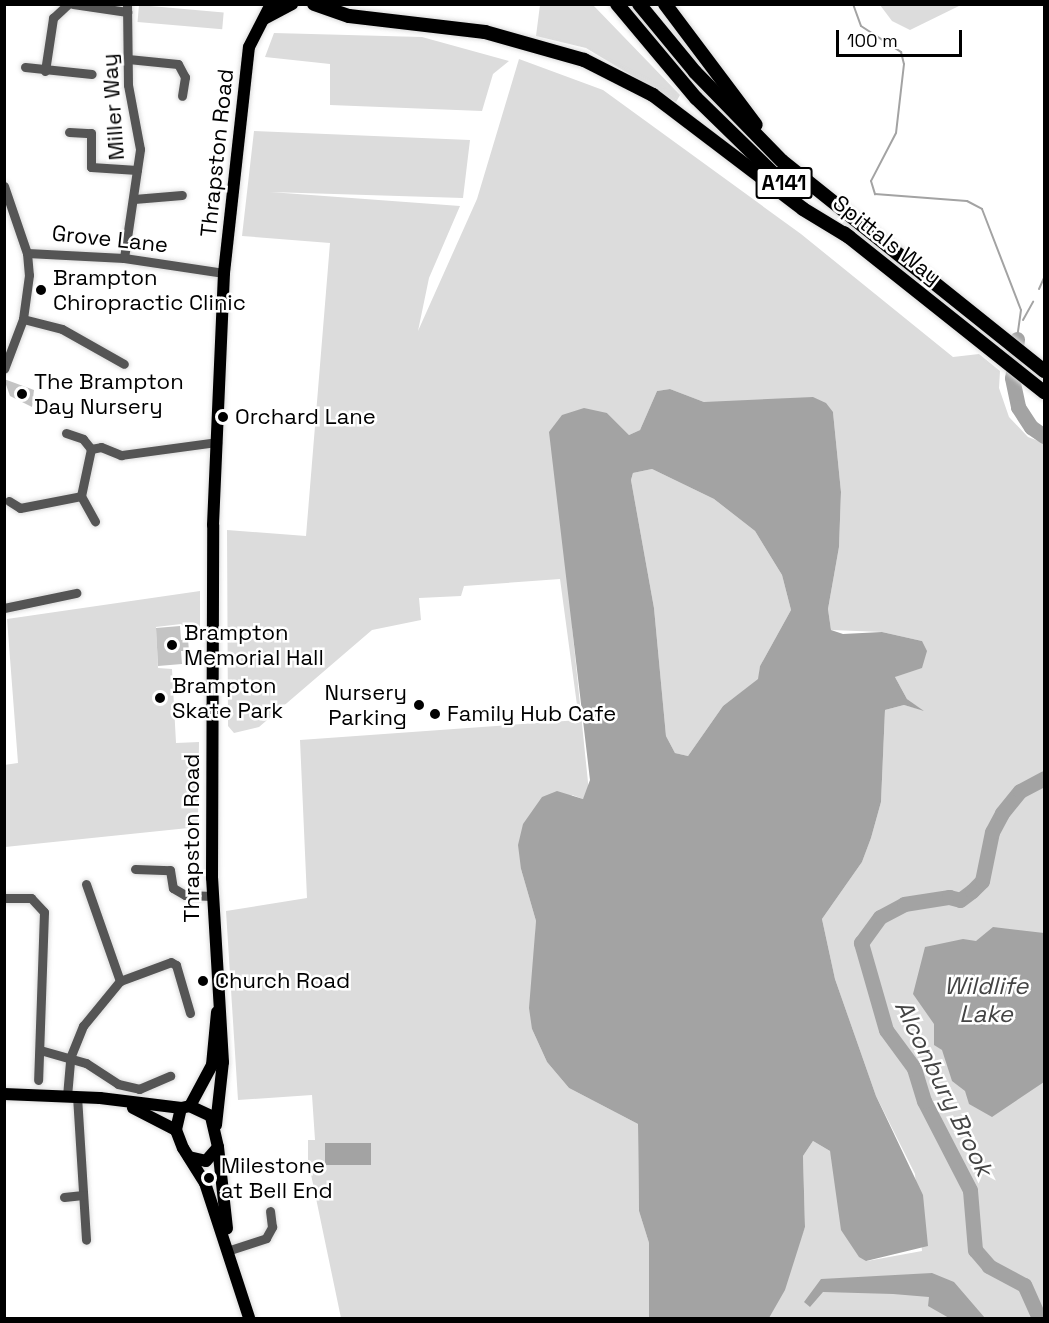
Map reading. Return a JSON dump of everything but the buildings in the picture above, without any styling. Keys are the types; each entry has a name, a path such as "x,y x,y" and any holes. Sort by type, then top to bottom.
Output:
{"highway":[{"path":"314,4 349,16 485,32 584,60 653,95 803,209 849,237"},
{"name":"Spittals Way","path":"617,4 725,128 849,237 1040,388"},
{"name":"Spittals Way","path":"639,4 721,100 827,200 1043,370"},
{"path":"665,4 721,83 827,200"}],"main road":[{"name":"Thrapston Road","path":"229,1248 216,1125 223,1062 217,1011 213,896 217,442 224,273 249,47 271,4"},
{"path":"261,21 292,4"},
{"name":"Thrapston Road","path":"176,1130 186,1107 210,1072 217,1011"},
{"path":"4,1095 72,1096 186,1107 205,1111 216,1125"},
{"path":"122,1102 176,1130 205,1183 229,1248 249,1318"},
{"path":"189,1156 206,1161 218,1147"}],"street":[{"path":"45,71 53,18 68,4"},
{"path":"73,4 127,8"},
{"name":"Miller Way","path":"124,258 140,149 128,59 127,8"},
{"path":"128,59 178,63 185,77 182,96"},
{"path":"25,67 45,71 92,74"},
{"name":"Miller Way","path":"69,132 91,133 91,167 137,170"},
{"path":"4,186 27,253 29,275 23,319 4,369"},
{"path":"134,199 182,195"},
{"name":"Grove Lane","path":"27,253 124,258 224,273"},
{"path":"23,319 62,328 124,364"},
{"path":"66,433 83,438 91,449 81,496 95,522"},
{"path":"91,449 101,447 121,455 217,442"},
{"path":"9,501 20,508 81,496"},
{"path":"4,608 76,593"},
{"path":"135,869 170,870 173,888 185,895 213,896"},
{"path":"86,884 120,981"},
{"path":"4,898 31,898 44,912 38,1080"},
{"path":"86,1240 70,1058 83,1026 120,981 171,962 176,965 190,1013"},
{"path":"40,1050 87,1063 118,1084 139,1089 170,1076"},
{"path":"64,1197 83,1195"},
{"path":"229,1248 266,1238 272,1227 270,1211"}],"shaded area":[{"path":"139,5 224,12 222,29 138,22"},
{"path":"540,5 593,5 680,95 676,102 586,48 536,36"},
{"path":"880,5 961,5 910,30 892,21"},
{"path":"274,33 422,37 509,61 493,74 482,111 330,105 330,64 265,57"},
{"path":"519,59 603,90 801,234 953,357 979,354 1000,371 999,388 1009,417 1028,437 1044,443 1044,1318 705,1318 772,1312 805,1227 803,1156 813,1141 830,1151 867,1261 922,1251 915,1174 876,1096 835,979 822,919 862,862 871,838 881,802 885,710 904,705 922,710 907,699 895,677 922,641 882,632 831,630 828,609 839,547 841,492 833,412 704,402 670,389 657,391 640,430 629,435 607,413 572,626 589,792 583,799 572,795 521,869 536,921 532,1029 547,1062 569,1088 638,1124 639,1211 649,1243 649,1318 341,1318 308,1160 308,1140 315,1140 312,1095 238,1100 226,911 307,898 300,740 579,720 560,579 464,586 461,596 419,598 421,620 372,630 259,727 234,733 228,726 227,530 306,536 330,243 242,236 254,131 470,140 463,198 270,192 460,206 429,278 418,331 477,199"},
{"path":"652,469 714,499 755,531 782,575 791,610 760,666 759,679 723,706 688,756 675,753 666,736 654,608 631,480 633,473"},
{"path":"200,591 200,633 190,633 181,624 156,627 158,668 172,669 176,743 199,742 198,827 5,847 4,765 18,763 7,619"}],"water":[{"path":"670,389 704,402 813,397 826,403 833,412 841,492 839,547 828,609 831,630 843,634 882,632 922,641 927,651 922,668 895,677 907,699 924,711 904,705 885,710 881,802 871,838 862,862 822,919 835,979 876,1096 923,1195 928,1246 866,1261 859,1257 841,1230 830,1151 813,1141 803,1156 805,1227 785,1290 769,1318 649,1318 649,1243 639,1211 638,1124 569,1088 547,1062 532,1029 529,1008 536,921 521,869 518,845 523,824 542,797 557,791 583,799 590,780 549,432 562,415 584,408 607,413 629,435 640,430 657,391","holes":["652,469 714,499 755,531 782,575 791,610 760,666 758,679 723,706 688,756 675,753 666,736 654,608 631,480 633,473"]},
{"name":"Wildlife Lake","path":"993,927 1044,933 1044,1082 992,1117 969,1104 965,1091 952,1081 942,1050 934,1045 934,1024 913,994 925,947 963,939 976,941"},
{"path":"325,1143 371,1143 371,1165 325,1165"},
{"path":"932,1273 954,1282 985,1318 949,1318 928,1306 929,1297 823,1292 810,1307 804,1302 821,1279"}],"waterway":[{"name":"Alconbury Brook","path":"853,4 861,26 901,52 904,64 896,133 871,181 875,194 967,201 982,209 1021,310 1017,339"},
{"path":"1039,289 1044,278"},
{"path":"1023,320 1033,302"},
{"name":"Alconbury Brook","path":"1017,339 1012,378 1018,407 1031,427 1044,436"},
{"name":"Alconbury Brook","path":"1039,1318 1024,1285 989,1266 975,1250 970,1190 924,1101 914,1068 886,1030 861,943 880,917 904,904 949,897 960,900 972,891 982,881 992,832 1002,813 1020,791 1044,778"}],"place":[{"name":"Brampton Chiropractic Clinic","path":"41,290"},
{"name":"The Brampton Day Nursery","path":"22,394"},
{"name":"Orchard Lane","path":"223,417"},
{"name":"Brampton Memorial Hall","path":"172,645"},
{"name":"Brampton Skate Park","path":"160,698"},
{"name":"Nursery Parking","path":"419,705"},
{"name":"Family Hub Cafe","path":"435,714"},
{"name":"Church Road","path":"203,981"},
{"name":"Milestone at Bell End","path":"209,1178"}]}
